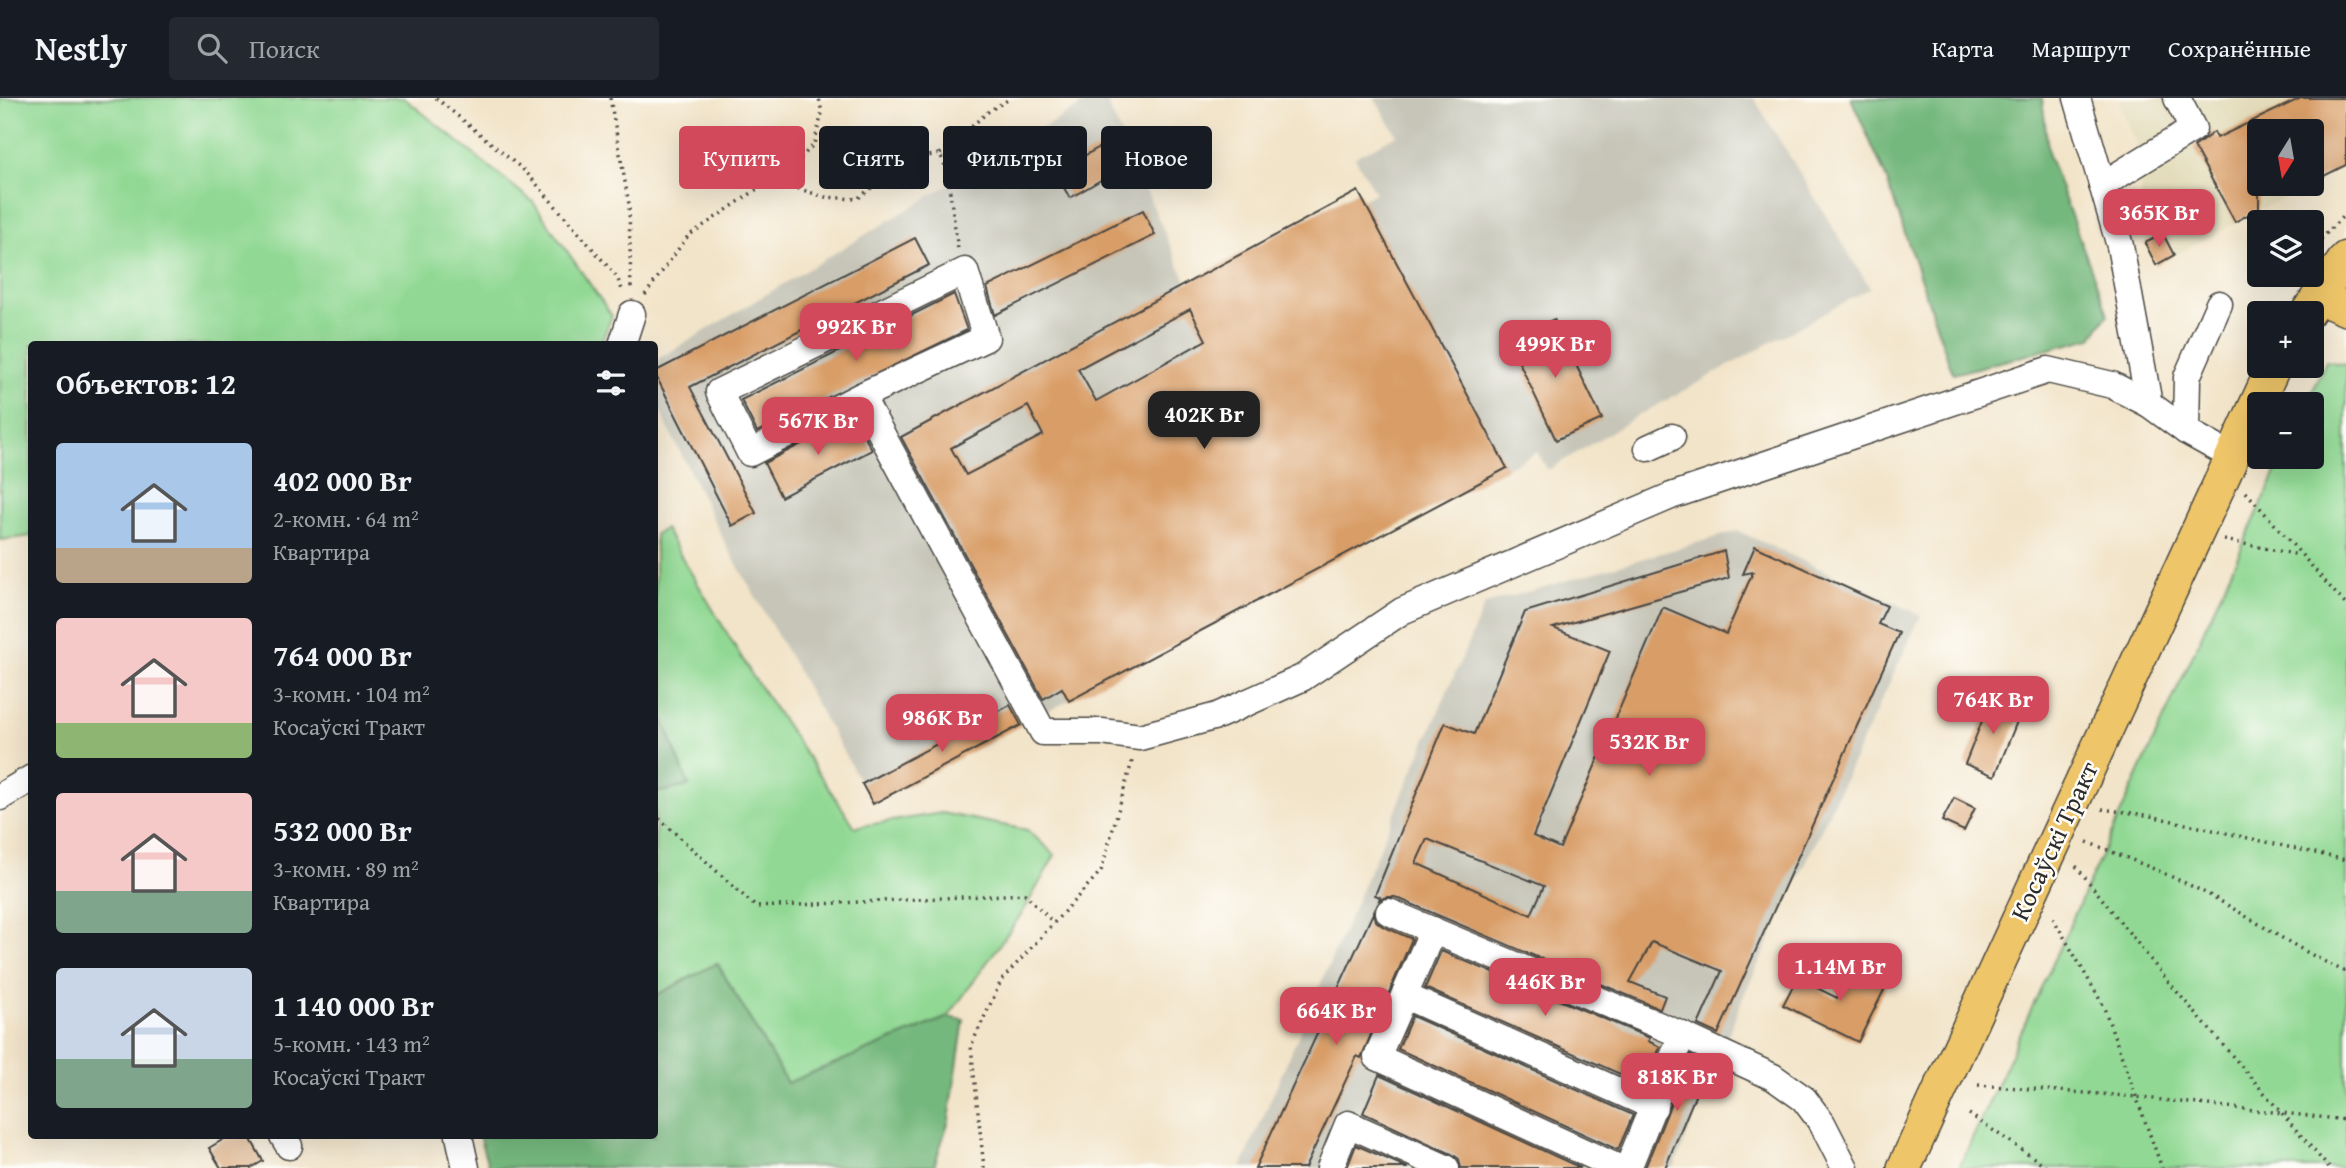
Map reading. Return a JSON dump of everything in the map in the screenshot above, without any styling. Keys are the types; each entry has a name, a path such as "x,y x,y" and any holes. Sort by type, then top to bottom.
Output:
{"main road":[{"path":"2324,306 2334,249"},
{"name":"Косаўскі Тракт","path":"1904,1168 2268,378"}],"street":[{"path":"2077,98 2120,246 2148,404"},
{"path":"2102,185 2193,129 2177,98"},
{"path":"965,271 986,338 861,396 750,453 719,392 965,271"},
{"path":"2186,431 2187,377 2220,304"},
{"path":"623,341 632,314"},
{"path":"861,396 1043,732 1102,732 1140,737 1230,711 1302,678 1402,611 1671,496 2048,370 2112,385 2148,404 2186,431 2231,456"},
{"path":"1648,448 1672,437"},
{"path":"0,797 28,780"},
{"path":"1389,912 1682,1035 1773,1077 1804,1099 1822,1124 1845,1168"},
{"path":"1433,930 1377,1057 1619,1168"},
{"path":"1405,996 1654,1107"},
{"path":"1628,1168 1682,1035"},
{"path":"1330,1168 1348,1124 1446,1168"},
{"path":"459,1139 466,1168"}],"path":[{"path":"436,98 526,172 617,277 632,314"},
{"path":"610,98 629,204 632,314"},
{"path":"805,154 814,144 822,113 820,98"},
{"path":"800,189 825,197 858,199 909,159 940,154 989,111 1011,98"},
{"path":"940,154 947,170 954,237 965,271"},
{"path":"632,314 688,236 758,189"},
{"path":"2334,249 2346,213"},
{"path":"2246,492 2346,606"},
{"path":"2224,540 2301,555"},
{"path":"984,1168 971,1046 1001,981 1101,871 1140,737"},
{"path":"2102,809 2146,815 2346,860"},
{"path":"658,818 756,907 1025,894 1054,923"},
{"path":"2087,842 2152,868 2214,898 2305,953 2346,972"},
{"path":"2077,866 2166,979 2329,1168"},
{"path":"2053,918 2103,1005 2162,1168"},
{"path":"1978,1085 2126,1096 2346,1121"},
{"path":"1969,1114 2049,1168"}],"shaded area":[{"path":"1093,98 1105,98 1117,126 1101,126 1101,189 1145,189 1187,283 1357,191 1362,200 1375,193 1355,157 1397,135 1374,98 1754,98 1870,288 1634,418 1548,470 1537,452 873,804 726,545 658,407 658,359 943,188 1087,189 1087,126 1046,126"},
{"path":"2118,98 2346,98 2346,165 2324,176 2324,119 2247,119 2247,196 2286,196 2260,210 2247,210 2247,217 2156,265 2145,243 2137,147"},
{"path":"1738,531 1921,615 1745,993 1674,1168 1241,1168 1485,604"}],"green space":[{"path":"0,98 404,98 533,202 612,316 602,341 28,341 28,536 0,540"},
{"path":"1851,98 2042,98 2049,157 2108,314 2092,338 1953,374 1885,175"},
{"path":"2326,361 2346,365 2346,1168 1959,1168 2278,469 2324,469 2324,392 2312,392 2318,378 2324,378"},
{"path":"665,529 752,675 855,827 942,813 1027,830 1055,855 1023,912 948,1017 787,1083 717,963 658,994 658,792 689,786 658,705 658,532"},
{"path":"658,707 689,786 658,792"},
{"path":"717,963 787,1083 948,1017 964,1020 949,1120 934,1166 489,1168 480,1139 658,1139 658,994"}],"building":[{"path":"2301,98 2346,98 2346,165 2324,176 2324,119 2257,119"},
{"path":"2247,124 2247,196 2259,196 2259,209 2247,210 2247,216 2235,222 2194,147 2214,132 2217,138"},
{"path":"1101,146 1101,180 1087,188 1087,154"},
{"path":"1065,189 1085,189 1070,198"},
{"path":"1358,191 1507,468 1069,701 1062,688 1043,699 901,437","holes":["1190,309 1206,340 1096,401 1078,369","1028,406 1043,435 966,475 951,448"]},
{"path":"1143,210 1155,235 995,315 987,287"},
{"path":"2163,234 2174,255 2156,265 2145,243"},
{"path":"915,238 929,265 690,387 756,513 732,526 658,380 658,370"},
{"path":"954,294 967,330 757,432 741,400"},
{"path":"1554,319 1602,419 1556,440 1509,341"},
{"path":"854,417 872,450 781,497 764,463"},
{"path":"1755,546 1887,606 1878,624 1899,633 1718,1034 1698,1025 1722,971 1652,942 1630,982 1665,996 1660,1009 1395,897 1379,900 1380,897 1375,895 1445,723 1474,734 1525,612 1724,551 1729,578 1553,628 1610,651 1533,836 1560,848 1663,607 1726,634 1753,572 1743,574","holes":["1427,839 1544,886 1531,915 1416,863"]},
{"path":"1992,696 2022,709 1995,776 1965,764"},
{"path":"1010,705 1021,725 873,804 862,784"},
{"path":"1954,798 1975,808 1964,831 1942,821"},
{"path":"1374,911 1376,921 1382,926 1412,939 1361,1058 1357,1056 1305,1168 1255,1168"},
{"path":"1441,951 1650,1038 1648,1041 1660,1047 1645,1085 1425,988"},
{"path":"1853,965 1888,982 1858,1042 1783,1005 1797,978 1837,998"},
{"path":"1412,1016 1633,1115 1618,1150 1398,1049"},
{"path":"1690,1056 1708,1065 1665,1168 1645,1168"},
{"path":"1379,1075 1581,1168 1461,1168 1459,1159 1452,1154 1363,1113"},
{"path":"224,1139 251,1139 263,1161 251,1168 221,1168 209,1148"},
{"path":"1356,1145 1408,1168 1347,1168"}]}
